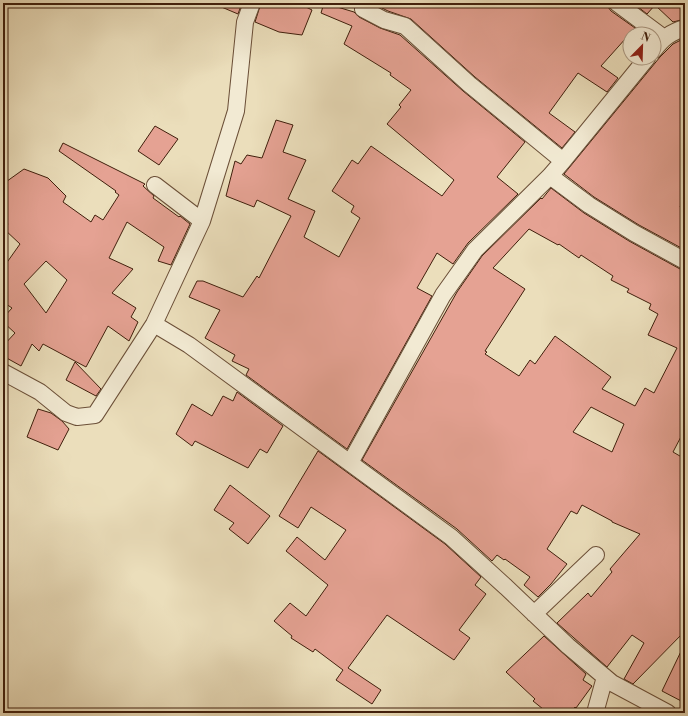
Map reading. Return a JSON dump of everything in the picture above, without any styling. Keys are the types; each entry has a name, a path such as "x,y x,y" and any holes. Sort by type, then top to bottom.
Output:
{"street":[{"path":"3,372 40,392 66,414 77,417 95,415 154,324 202,221 236,111 245,22 252,3"},
{"path":"617,3 641,26"},
{"path":"363,9 384,20 405,26 469,84 564,161"},
{"path":"662,41 675,30 685,28"},
{"path":"350,463 443,295 456,275 475,250 564,161 641,66"},
{"path":"550,176 589,205 634,234 685,261"},
{"path":"155,185 202,221"},
{"path":"154,324 189,345 451,537 568,646 612,684 668,713"},
{"path":"534,614 596,555"},
{"path":"595,713 604,677"}],"building":[{"path":"212,3 242,3 238,14"},
{"path":"261,3 298,3 312,10 302,35 279,32 255,22"},
{"path":"324,3 354,12 359,17 380,28 400,35 463,91 525,142 497,177 518,194 468,243 453,264 437,253 417,288 432,296 347,449 246,375 249,369 232,361 235,355 205,338 220,310 189,297 197,281 203,281 243,297 257,276 259,278 291,216 257,200 254,207 226,196 235,161 241,164 247,155 262,158 276,120 293,125 283,152 306,160 288,199 315,211 304,237 339,257 360,218 351,212 354,206 332,191 352,160 358,164 371,146 442,196 454,180 387,124 401,107 399,105 411,90 390,75 391,73 344,44 352,26 321,13"},
{"path":"372,3 608,3 608,7 611,11 632,26 622,26 622,43 601,66 618,78 607,92 578,73 549,113 575,132 562,148 475,77 411,19 388,11"},
{"path":"633,3 685,3 685,19 673,22 655,5 647,14"},
{"path":"685,38 685,196 680,207 685,210 685,250 639,225 594,197 564,174 653,66 662,66 662,55 673,44"},
{"path":"155,126 178,139 159,165 138,151"},
{"path":"63,143 145,184 143,186 154,196 153,198 190,224 171,265 158,261 164,247 127,222 109,258 133,269 112,293 136,308 131,317 138,322 129,341 108,326 86,367 43,344 39,351 32,344 21,366 3,356 3,346 15,333 3,322 3,318 12,308 3,302 3,268 20,244 4,229 8,224 3,218 3,184 24,169 48,178 66,196 63,202 91,222 95,215 103,220 119,195 115,192 116,191 59,151","holes":["46,261 67,280 46,313 24,284"]},
{"path":"551,188 584,213 629,241 680,269 685,270 685,429 673,452 685,459 685,631 633,684 624,679 644,643 632,635 607,667 557,623 588,593 591,597 612,572 610,569 640,534 612,522 582,505 577,514 571,511 547,549 567,564 538,597 524,585 530,577 497,555 492,561 457,529 362,460 457,292 482,256 541,198 542,199","holes":["529,229 558,245 559,244 579,258 581,255 613,276 611,280 629,289 627,292 651,304 649,309 658,314 648,335 677,348 654,393 645,388 635,406 602,389 611,377 555,336 535,364 530,360 519,376 485,354 487,352 485,351 525,289 493,268","591,407 624,424 612,452 573,432"]},
{"path":"75,362 101,389 96,396 66,380"},
{"path":"237,392 283,426 267,453 260,449 248,468 195,441 192,446 176,434 192,404 212,416 223,396 233,401"},
{"path":"38,409 51,413 62,421 69,429 58,450 27,437"},
{"path":"318,451 445,544 481,577 475,585 486,594 459,630 470,638 454,660 387,615 348,668 381,690 372,704 336,680 343,670 315,649 313,652 291,638 292,636 274,621 290,603 306,616 328,585 286,551 297,537 325,560 346,530 311,507 298,528 279,516"},
{"path":"230,485 270,516 248,544 229,529 234,523 214,510"},
{"path":"544,636 586,674 583,680 592,686 576,708 575,707 570,713 548,713 533,701 535,699 506,672"},
{"path":"685,643 685,703 662,691"}]}
